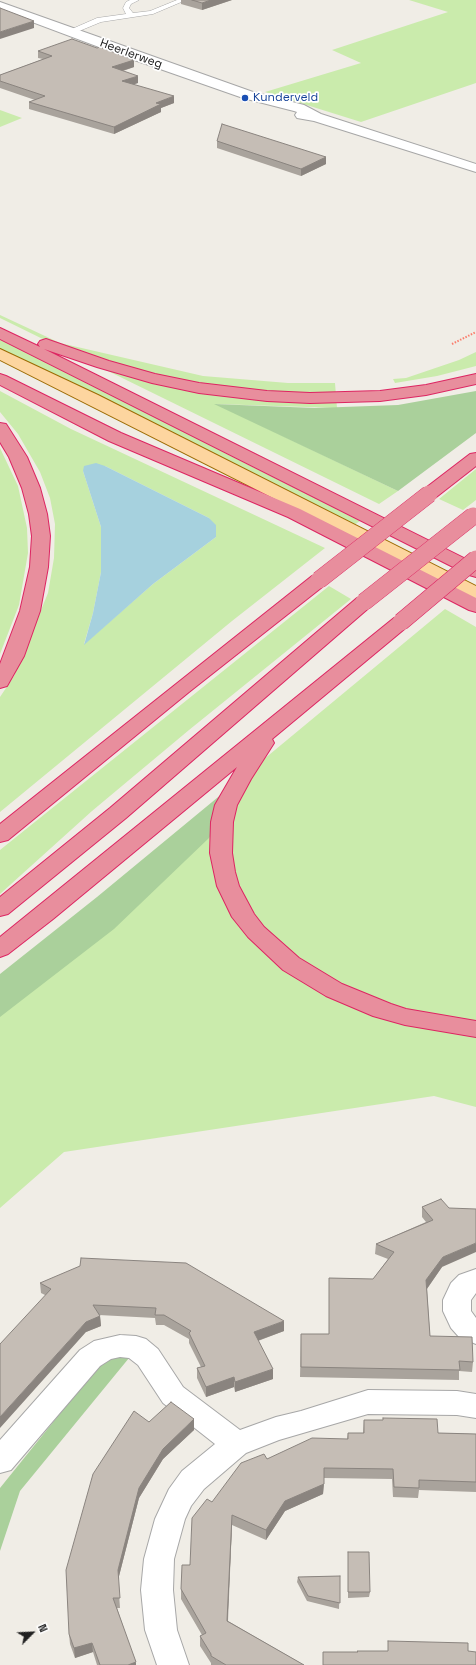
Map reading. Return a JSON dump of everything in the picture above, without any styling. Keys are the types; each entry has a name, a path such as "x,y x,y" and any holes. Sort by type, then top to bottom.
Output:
{"highway":[{"path":"0,329 103,364 152,378 199,388 246,394 310,398 355,397 426,390 476,379"},
{"path":"0,333 476,571"},
{"path":"0,379 115,437 294,513 476,606"},
{"path":"0,428 18,457 31,488 38,514 40,536 39,568 30,611 14,656 0,682"},
{"path":"0,836 188,683 476,458"},
{"path":"0,909 118,813 364,602 474,514"},
{"path":"0,949 51,910 476,559"},
{"path":"276,724 240,780 226,806 222,822 221,853 224,872 228,886 244,917 256,932 291,964 334,990 382,1010 405,1017 476,1029"}],"main road":[{"path":"0,354 119,412 476,593"}],"street":[{"name":"Heerlerweg","path":"0,6 262,100 271,106 287,112 316,117 476,168"},
{"path":"476,1280 469,1283 461,1291 457,1300 457,1311 461,1320 469,1329 476,1333"},
{"path":"0,1461 90,1358 104,1349 120,1346 136,1348 148,1357 173,1395 236,1444"},
{"path":"173,1665 161,1630 157,1590 160,1559 170,1519 180,1498 193,1480 236,1444 276,1429 368,1402 457,1403 476,1406"}],"lane":[{"path":"131,16 126,8 128,3 136,0"},
{"path":"69,32 100,20 155,11 183,0"}],"path":[{"path":"452,344 476,332"}],"green space":[{"path":"409,0 476,0 476,83 361,122 265,92 361,63 332,50 448,12"},
{"path":"0,110 22,118 0,127"},
{"path":"0,315 60,343 203,376 288,383 335,383 337,408 216,404 398,491 379,504 0,318"},
{"path":"0,339 360,521 351,527 0,349"},
{"path":"476,352 476,366 437,376 395,383 393,379 406,378 459,360"},
{"path":"0,391 71,429 325,548 232,621 0,812 0,697 14,676 48,593 54,558 55,524 50,498 40,472 18,434 0,412","holes":["105,466 209,518 216,537 153,584 84,644 93,613 101,572 101,527 83,471"]},
{"path":"476,391 476,433 398,491 214,404 315,408 398,405"},
{"path":"0,448 18,486 27,528 28,553 19,605 0,654"},
{"path":"476,469 476,500 463,510 439,499"},
{"path":"329,586 351,599 189,730 92,811 0,894 0,850"},
{"path":"445,609 476,627 476,1107 434,1096 64,1152 0,1208 0,1010 246,774"},
{"path":"246,774 209,838 114,929 0,1017 0,974 97,897"},
{"path":"111,1356 129,1358 20,1491 0,1551 0,1488 104,1359"}],"water":[{"path":"96,463 105,466 209,518 216,525 216,537 153,584 84,645 93,613 101,572 101,527 83,471 84,466"}],"building":[{"path":"192,0 211,0 202,3"},
{"path":"0,8 34,21 0,32"},
{"path":"72,39 97,48 100,47 134,60 112,67 138,76 122,81 174,96 156,103 161,104 114,127 29,102 45,96 0,81 0,75 52,56 38,51"},
{"path":"222,124 326,157 301,169 217,141"},
{"path":"441,1199 449,1208 476,1209 476,1243 443,1257 426,1280 430,1336 472,1337 473,1362 459,1361 460,1370 301,1367 301,1334 329,1334 329,1278 373,1279 394,1252 376,1244 433,1220 422,1207"},
{"path":"81,1258 186,1263 284,1321 254,1332 273,1369 235,1382 234,1377 206,1387 197,1368 205,1366 189,1333 191,1331 164,1315 155,1315 156,1308 93,1305 100,1316 86,1322 0,1417 0,1344 51,1289 40,1283 80,1266"},
{"path":"171,1402 194,1419 163,1449 139,1488 118,1570 120,1598 113,1598 136,1662 128,1665 100,1665 92,1643 74,1648 69,1634 66,1570 93,1474 134,1411 149,1422"},
{"path":"383,1418 437,1419 438,1433 476,1434 476,1482 419,1480 419,1488 394,1487 393,1469 324,1468 324,1484 285,1501 266,1530 232,1515 227,1621 304,1665 226,1665 211,1656 200,1636 206,1633 181,1589 182,1565 190,1565 192,1518 207,1499 212,1502 241,1463 264,1454 267,1459 312,1438 348,1439 348,1433 364,1433 364,1420 383,1420"},
{"path":"348,1552 369,1552 370,1592 348,1592"},
{"path":"340,1576 340,1603 308,1596 298,1577"},
{"path":"388,1641 468,1643 468,1651 476,1652 476,1665 323,1665 323,1652 388,1651"}],"place":[{"name":"Kunderveld","path":"245,98"}]}
